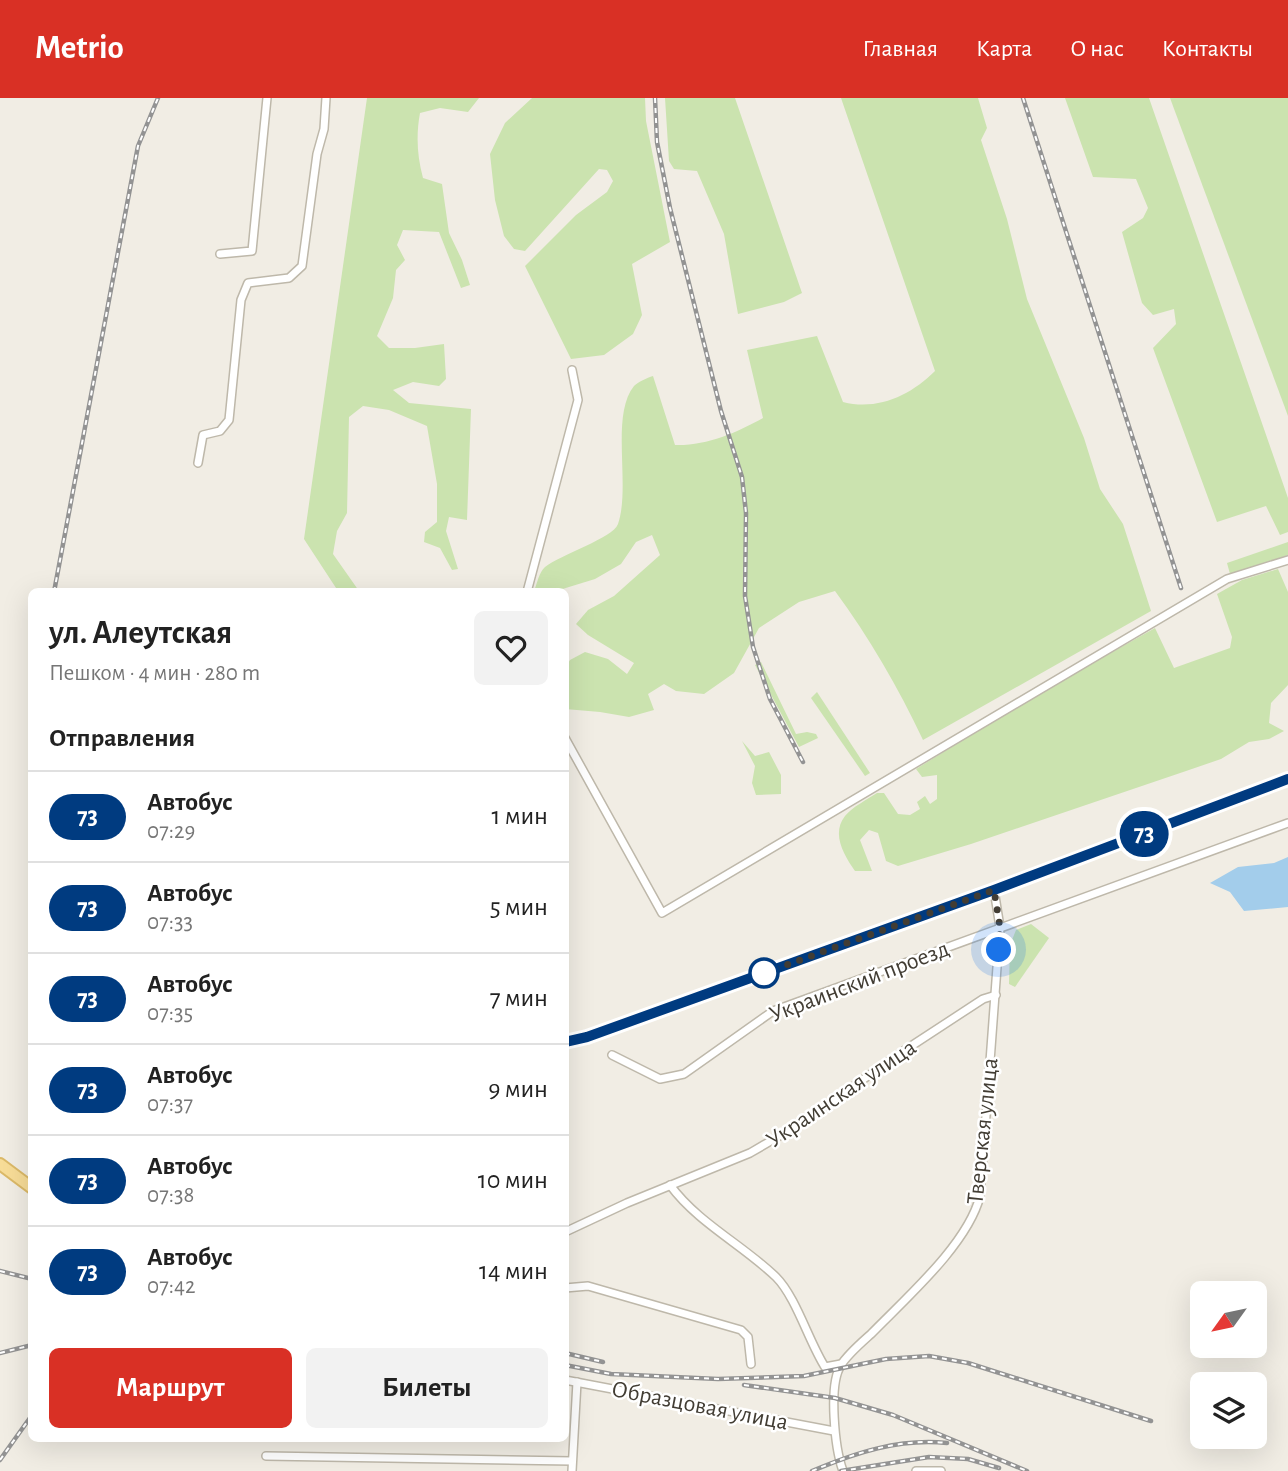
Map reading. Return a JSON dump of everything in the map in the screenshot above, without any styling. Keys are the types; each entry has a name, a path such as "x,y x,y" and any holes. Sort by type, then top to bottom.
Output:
{"main road":[{"path":"569,1041 598,1033 994,890 1288,779"},
{"path":"0,1164 28,1185"}],"street":[{"path":"219,254 252,251 267,98"},
{"path":"198,463 203,435 220,431 229,420 241,300 248,283 289,278 302,266 317,154 324,128 326,98"},
{"path":"528,588 578,400 572,370"},
{"path":"569,745 662,913 1227,579 1288,560"},
{"name":"Украинский проезд","path":"612,1055 660,1079 684,1074 773,1011 1288,823"},
{"name":"Тверская улица","path":"841,1364 958,1240 976,1210 980,1196 1000,927 994,890"},
{"name":"Украинская улица","path":"569,1230 750,1153 800,1124 983,999 996,995"},
{"path":"670,1185 730,1241 777,1279 825,1367 841,1364 835,1398 834,1431 843,1471"},
{"path":"569,1287 588,1286 741,1330 748,1337 751,1364"},
{"name":"Образцовая улица","path":"569,1381 834,1431"},
{"path":"572,1471 577,1382"},
{"path":"266,1456 572,1461"},
{"path":"916,1471 941,1471"}],"green space":[{"path":"367,98 479,98 468,112 440,108 420,113 418,129 418,154 423,178 442,184 449,233 470,285 461,288 439,232 403,230 397,245 405,260 396,270 393,298 377,336 389,348 444,344 446,379 439,386 413,382 393,390 409,403 471,409 467,520 449,517 446,531 458,569 452,570 440,548 424,542 425,532 437,522 437,484 427,426 389,410 363,406 349,417 347,513 337,531 333,554 357,588 336,588 304,539"},
{"path":"532,98 645,98 646,121 670,242 632,264 642,315 633,334 604,355 571,359 525,266 576,215 607,192 613,181 607,170 599,169 525,251 514,249 504,236 495,200 490,154 505,123"},
{"path":"665,98 735,98 802,293 784,302 738,314 724,234 697,171 674,169 669,161"},
{"path":"841,98 978,98 987,128 981,140 1007,219 1027,299 1084,438 1100,489 1123,524 1151,611 923,740 882,663 835,591 799,602 759,628 734,673 704,694 676,691 664,684 648,694 654,710 629,717 569,709 570,660 585,652 608,659 627,674 634,663 588,635 576,624 588,610 614,596 660,555 652,535 636,542 621,564 595,579 566,588 535,588 545,567 597,541 618,524 623,491 623,415 634,386 653,376 675,445 687,445 720,438 763,418 747,350 817,336 843,402 856,404 881,402 905,394 935,371"},
{"path":"1065,98 1149,98 1288,498 1288,532 1280,535 1266,506 1217,522 1153,348 1176,324 1174,309 1153,315 1142,303 1122,232 1143,218 1148,208 1136,179 1093,177"},
{"path":"1170,98 1288,98 1288,416"},
{"path":"1288,542 1288,555 1230,574 1227,563"},
{"path":"1278,569 1288,592 1288,685 1271,703 1269,723 1284,731 1269,739 1249,742 1221,759 898,866 886,861 878,833 869,830 860,840 872,871 855,871 843,851 839,830 845,816 856,806 877,793 884,793 898,814 910,815 920,809 917,802 925,796 930,804 937,799 937,775 922,777 916,769 1036,695 1155,628 1174,668 1230,648 1232,637 1217,594 1242,580"},
{"path":"761,662 796,734 807,732 816,734 818,738 799,747 755,665"},
{"path":"817,692 870,773 865,776 811,698"},
{"path":"742,741 755,756 769,752 781,775 781,794 756,795 752,783 755,766"},
{"path":"1031,924 1049,938 1015,987 1009,984 1010,945 1016,930"}],"water":[{"path":"1288,857 1288,907 1244,911 1230,892 1210,883 1238,867 1274,863"}],"railway":[{"path":"55,588 138,146 158,98"},
{"path":"655,98 657,142 670,208 721,411 742,477 746,513 745,596 753,647 770,699 803,762"},
{"path":"1023,98 1181,588"},
{"path":"0,1271 28,1278"},
{"path":"0,1353 28,1346"},
{"path":"569,1354 603,1362"},
{"path":"569,1366 611,1374 718,1379 804,1376 886,1359 929,1356 968,1363 1151,1421"},
{"path":"744,1385 835,1398 893,1415 1027,1471"},
{"path":"0,1460 28,1421"},
{"path":"812,1471 878,1448 912,1443 947,1443"},
{"path":"841,1471 929,1457 968,1459 999,1468"}],"bus line":[{"name":"73","path":"569,1041 587,1037 969,899 1288,779"}],"route":[{"path":"764,973 994,890 1000,927 999,950"}]}
